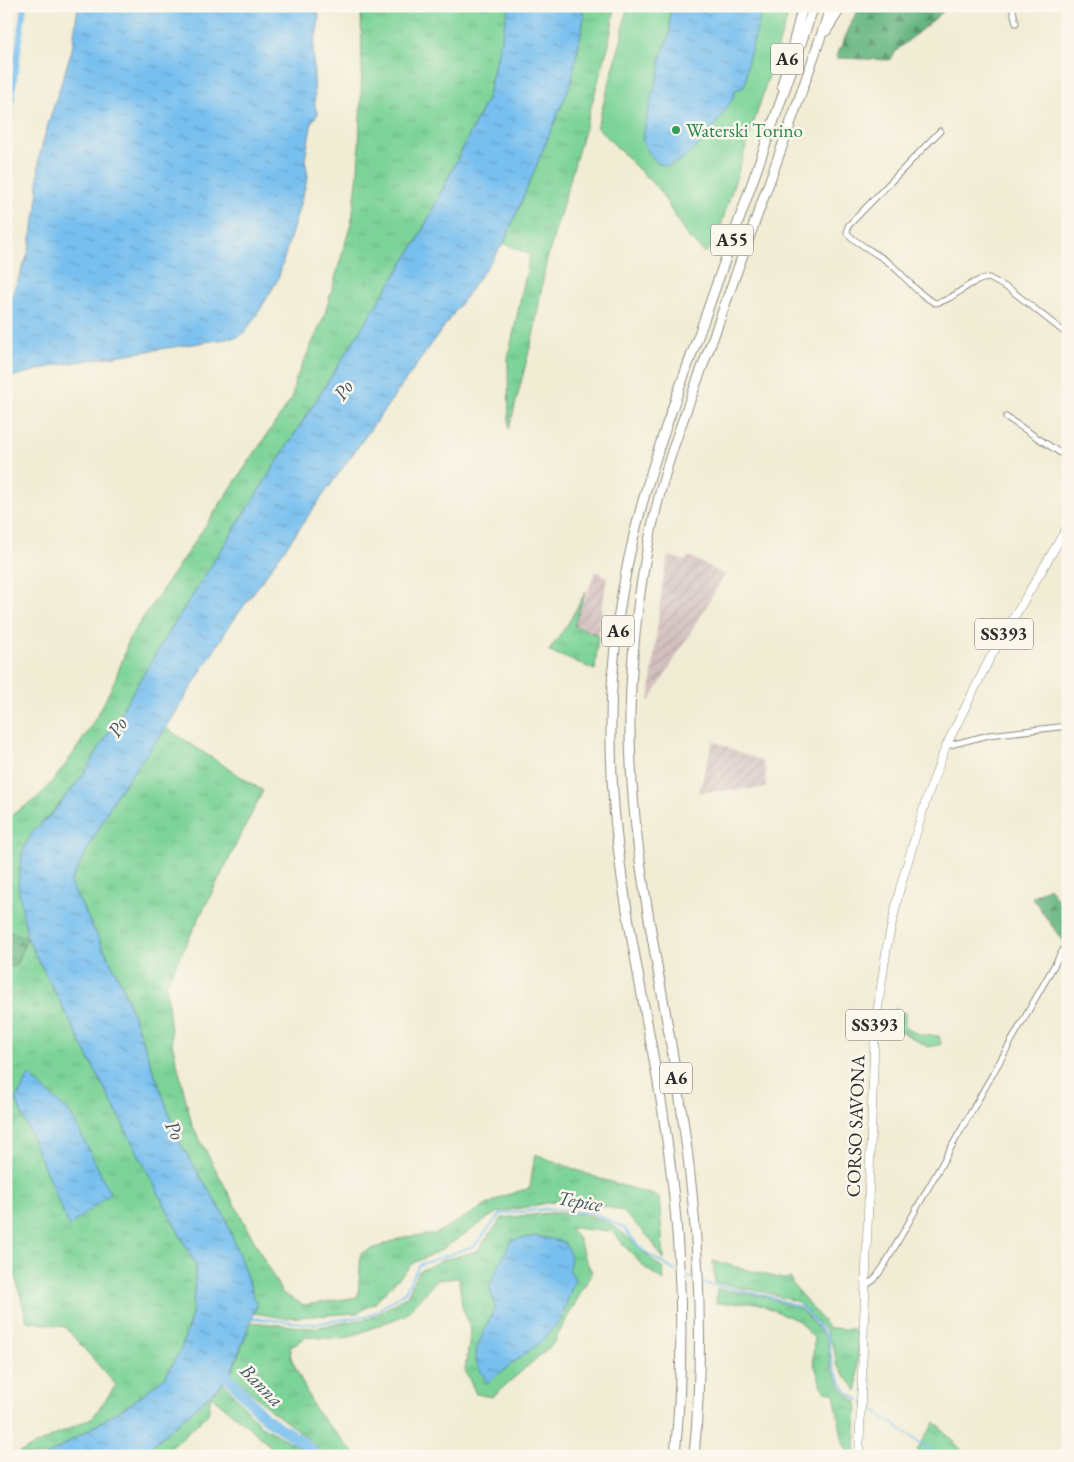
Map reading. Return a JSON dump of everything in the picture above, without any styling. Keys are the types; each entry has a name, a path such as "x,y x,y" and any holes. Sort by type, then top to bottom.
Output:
{"highway":[{"name":"A6","path":"776,113 786,64 803,6"},
{"name":"A55","path":"688,366 814,6"},
{"name":"A55","path":"701,372 831,6"},
{"path":"820,40 842,6"},
{"name":"A6","path":"675,1456 681,1355 678,1256 672,1179 663,1112 624,905 615,840 610,734 619,615 634,538 656,455 688,366"},
{"name":"A6","path":"694,1456 699,1361 698,1261 682,1110 638,849 632,784 630,716 636,620 649,542 669,462 701,372"}],"main road":[{"name":"CORSO SAVONA","path":"859,1456 875,1027 887,946 900,888 927,797 946,746 990,658 1068,526"}],"street":[{"path":"1012,6 1016,23"},
{"path":"940,131 848,226 847,233 852,239 890,263 918,292 935,303 952,298 971,282 989,278 1011,290 1068,335"},
{"path":"1006,417 1068,458"},
{"path":"1058,542 1068,546"},
{"path":"946,746 988,735 1068,726"},
{"path":"864,1286 874,1280 884,1266 1068,941"}],"shaded area":[{"path":"670,556 685,561 689,556 725,575 649,702 661,594 667,559"},
{"path":"596,571 607,577 598,635 574,626"},
{"path":"713,741 761,761 765,769 766,788 699,792"}],"green space":[{"path":"361,6 509,6 487,99 417,241 166,637 83,775 50,815 33,831 27,938 6,929 6,820 40,795 53,781 80,744 105,701 123,659 128,640 292,398 295,381 324,317 352,220 358,174 362,67"},
{"path":"581,6 615,6 609,44 546,263 534,332 509,429 508,358 530,255 504,243 571,83 584,18"},
{"name":"Waterski Torino","path":"627,6 791,6 715,244 705,253 686,235 660,191 597,127 621,41"},
{"path":"859,6 950,6 897,50 890,60 836,58"},
{"path":"586,591 574,626 598,635 595,670 549,651 569,622"},
{"path":"166,728 263,791 166,984 172,1043 192,1125 282,1293 304,1305 358,1297 361,1253 404,1237 435,1234 503,1196 530,1188 535,1154 595,1177 659,1197 664,1260 650,1239 622,1211 573,1198 496,1213 438,1252 413,1263 375,1303 357,1313 284,1318 254,1313 257,1305 225,1217 180,1143 120,980 70,883 116,795"},
{"path":"1049,887 1061,906 1066,920 1067,928 1063,942 1032,897"},
{"path":"6,929 27,938 16,965 6,970"},
{"path":"27,938 196,1266 192,1315 181,1349 166,1376 132,1403 46,1456 13,1456 93,1417 116,1385 65,1327 27,1321 6,1242 6,970 16,965"},
{"path":"895,1008 905,1013 905,1028 921,1035 939,1036 941,1044 928,1047 893,1027"},
{"path":"551,1213 593,1216 613,1226 663,1269 664,1281 644,1267 611,1231 569,1228 579,1239 584,1257 592,1272 553,1344 492,1397 476,1394 465,1370 471,1330 462,1306 459,1278 437,1280 405,1315 344,1339 305,1337 290,1348 291,1358 315,1410 357,1456 325,1456 309,1439 269,1409 231,1374 251,1322 313,1328 371,1318 407,1296 419,1271 443,1260 477,1251 502,1218"},
{"path":"713,1261 783,1279 791,1278 793,1285 829,1328 854,1329 858,1337 857,1391 837,1365 834,1349 825,1330 798,1302 765,1292 715,1283"},
{"path":"717,1289 767,1297 802,1310 827,1339 831,1367 844,1392 857,1402 855,1456 850,1456 843,1443 834,1393 823,1390 813,1360 814,1338 799,1321 757,1303 716,1303"},
{"path":"224,1383 261,1426 301,1448 308,1456 277,1456 264,1440 211,1396 208,1414 162,1456 140,1456"},
{"path":"935,1422 967,1456 922,1456 917,1450"}],"water":[{"path":"78,6 318,6 319,20 313,50 315,107 318,114 312,121 305,159 308,177 278,279 244,333 238,337 57,365 7,378 6,310 28,254 37,208 39,157 72,50"},
{"name":"Po","path":"509,6 581,6 584,18 571,83 504,243 228,628 166,728 116,795 70,883 120,980 180,1143 225,1217 257,1305 229,1378 140,1456 46,1456 132,1403 166,1376 181,1349 192,1315 196,1266 27,938 18,885 22,853 33,831 51,815 83,775 166,637 417,241 487,99"},
{"path":"670,6 762,6 747,64 746,81 743,88 735,90 733,98 720,118 698,146 689,154 668,166 659,164 651,156 642,140 651,98 660,70 660,59 670,33"},
{"path":"29,1075 71,1114 110,1193 69,1227 16,1100"},
{"path":"537,1236 564,1242 571,1256 569,1269 575,1279 561,1319 542,1341 487,1383 476,1362 477,1347 495,1307 489,1286 511,1240"}],"waterway":[{"path":"6,141 24,6"},
{"name":"Tepice","path":"251,1318 313,1324 371,1315 405,1292 419,1265 474,1246 501,1214 547,1209 593,1213 623,1227 642,1250 675,1271"},
{"name":"Tepice","path":"682,1274 696,1280"},
{"name":"Tepice","path":"702,1283 769,1296 803,1308 828,1338 833,1367 846,1391 859,1400"},
{"name":"Banna","path":"219,1367 265,1418 304,1443 316,1456"},
{"name":"Tepice","path":"863,1403 939,1456"}],"place":[{"name":"Waterski Torino","path":"676,130"}]}
